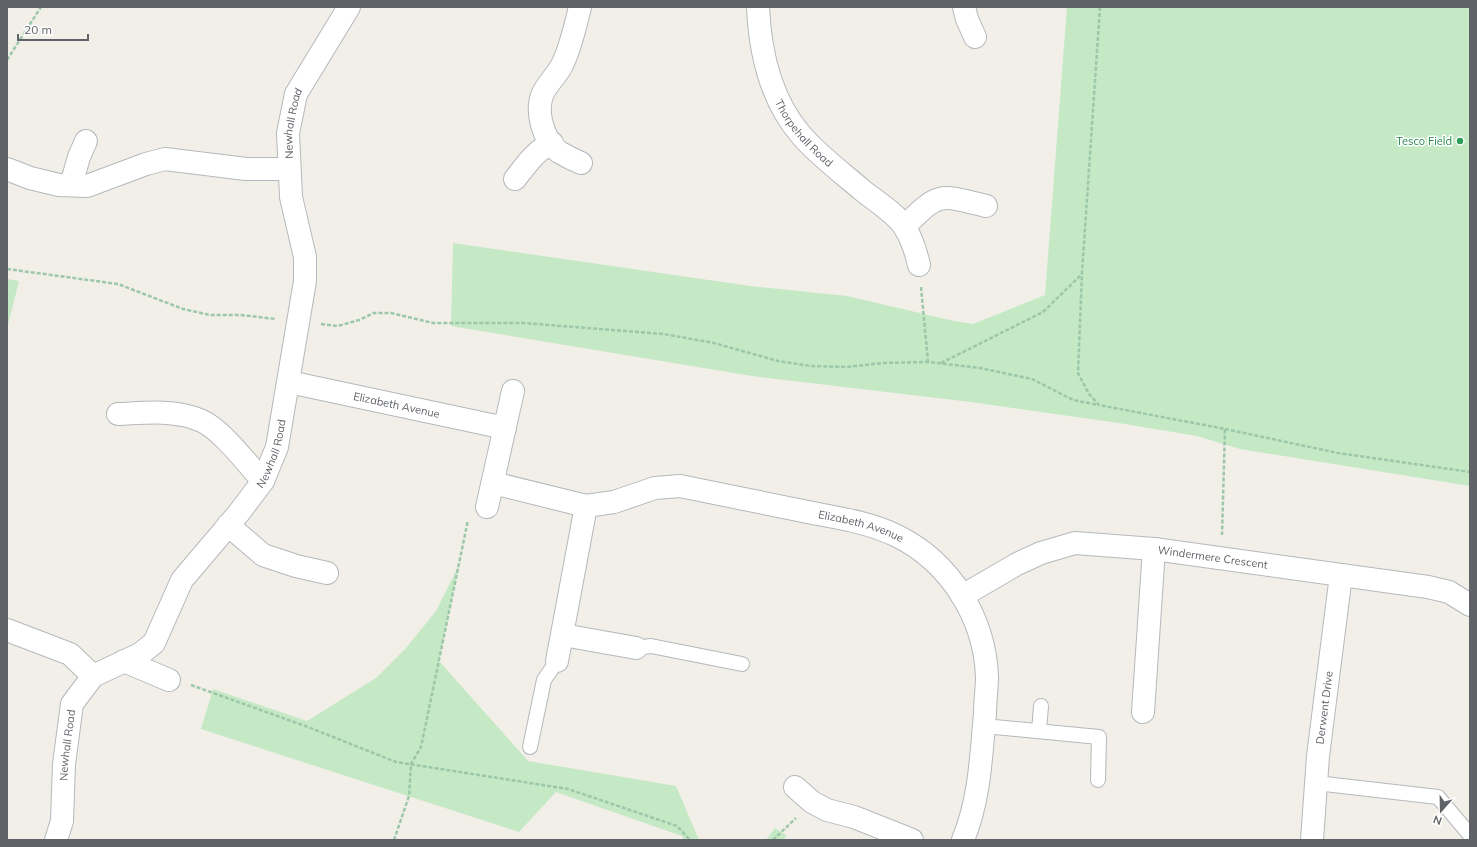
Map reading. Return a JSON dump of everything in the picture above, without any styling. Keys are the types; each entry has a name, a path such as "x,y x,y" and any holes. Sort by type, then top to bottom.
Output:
{"street":[{"name":"Newhall Road","path":"56,840 62,822 64,764 72,704 93,676 140,654 154,643 182,580 228,526 262,482 277,447 305,281 305,257 291,197 288,168 288,133 296,94 349,7"},
{"path":"580,7 568,53 561,67 542,95 539,110 541,122 552,143 559,151 581,163"},
{"name":"Thorpehall Road","path":"758,7 763,55 769,79 782,107 800,134 820,154 905,226 915,248 919,265"},
{"path":"964,7 966,19 975,37"},
{"path":"71,186 79,157 86,140"},
{"path":"515,179 532,158 544,147 552,143"},
{"path":"7,169 30,178 71,186 87,186 146,164 165,159 186,160 220,167 288,168"},
{"path":"905,226 926,205 936,199 945,197 986,206"},
{"name":"Elizabeth Avenue","path":"288,382 505,428"},
{"path":"487,507 513,391"},
{"path":"118,414 168,412 203,421 219,433 262,482"},
{"name":"Elizabeth Avenue","path":"493,483 586,506 614,502 655,488 680,486 861,523 897,536 922,552 947,573 962,596 972,613 984,648 987,677 980,784 970,823 963,840"},
{"path":"557,660 586,506"},
{"path":"228,526 263,555 296,566 328,572"},
{"name":"Windermere Crescent","path":"962,596 1017,564 1041,553 1074,543 1154,549 1428,587 1449,592 1470,605"},
{"path":"1143,712 1154,549"},
{"name":"Derwent Drive","path":"1312,840 1316,784 1341,575"},
{"path":"7,630 70,654 93,676"},
{"path":"563,634 636,648"},
{"path":"124,661 169,680"},
{"path":"795,787 812,802 827,810 854,817 912,840"}],"lane":[{"path":"636,648 651,646 742,664"},
{"path":"530,746 544,680 557,660"},
{"path":"1039,731 1041,706"},
{"path":"984,726 1099,737 1098,780"},
{"path":"1316,784 1438,796 1470,835"}],"path":[{"path":"7,60 41,7"},
{"path":"1099,405 1089,394 1078,373 1082,274 1100,7"},
{"path":"919,265 928,362"},
{"path":"7,269 118,284 183,309 210,315 241,315 338,326 360,320 374,313 391,313 434,323 523,323 664,334 714,343 778,361 810,366 846,367 883,363 940,363 1032,378 1073,400 1225,429 1338,453 1470,472"},
{"path":"940,363 1043,312 1082,274"},
{"path":"1221,559 1225,429"},
{"path":"394,840 409,796 411,764 421,747 468,517 487,507"},
{"path":"169,680 184,682 308,727 396,762 568,789 677,826 690,840"},
{"path":"774,840 812,802"}],"green space":[{"path":"1067,7 1470,7 1470,486 1240,449 1197,436 1119,423 971,402 752,376 451,326 453,243 750,286 847,296 973,324 1045,295"},
{"path":"7,279 19,281 7,329"},
{"path":"459,565 439,661 528,761 676,786 699,840 684,840 682,836 556,792 519,832 201,729 213,689 307,721 376,678 406,648 436,611"},
{"path":"775,828 787,836 783,840 766,840"}],"place":[{"name":"Tesco Field","path":"1460,141"}]}
